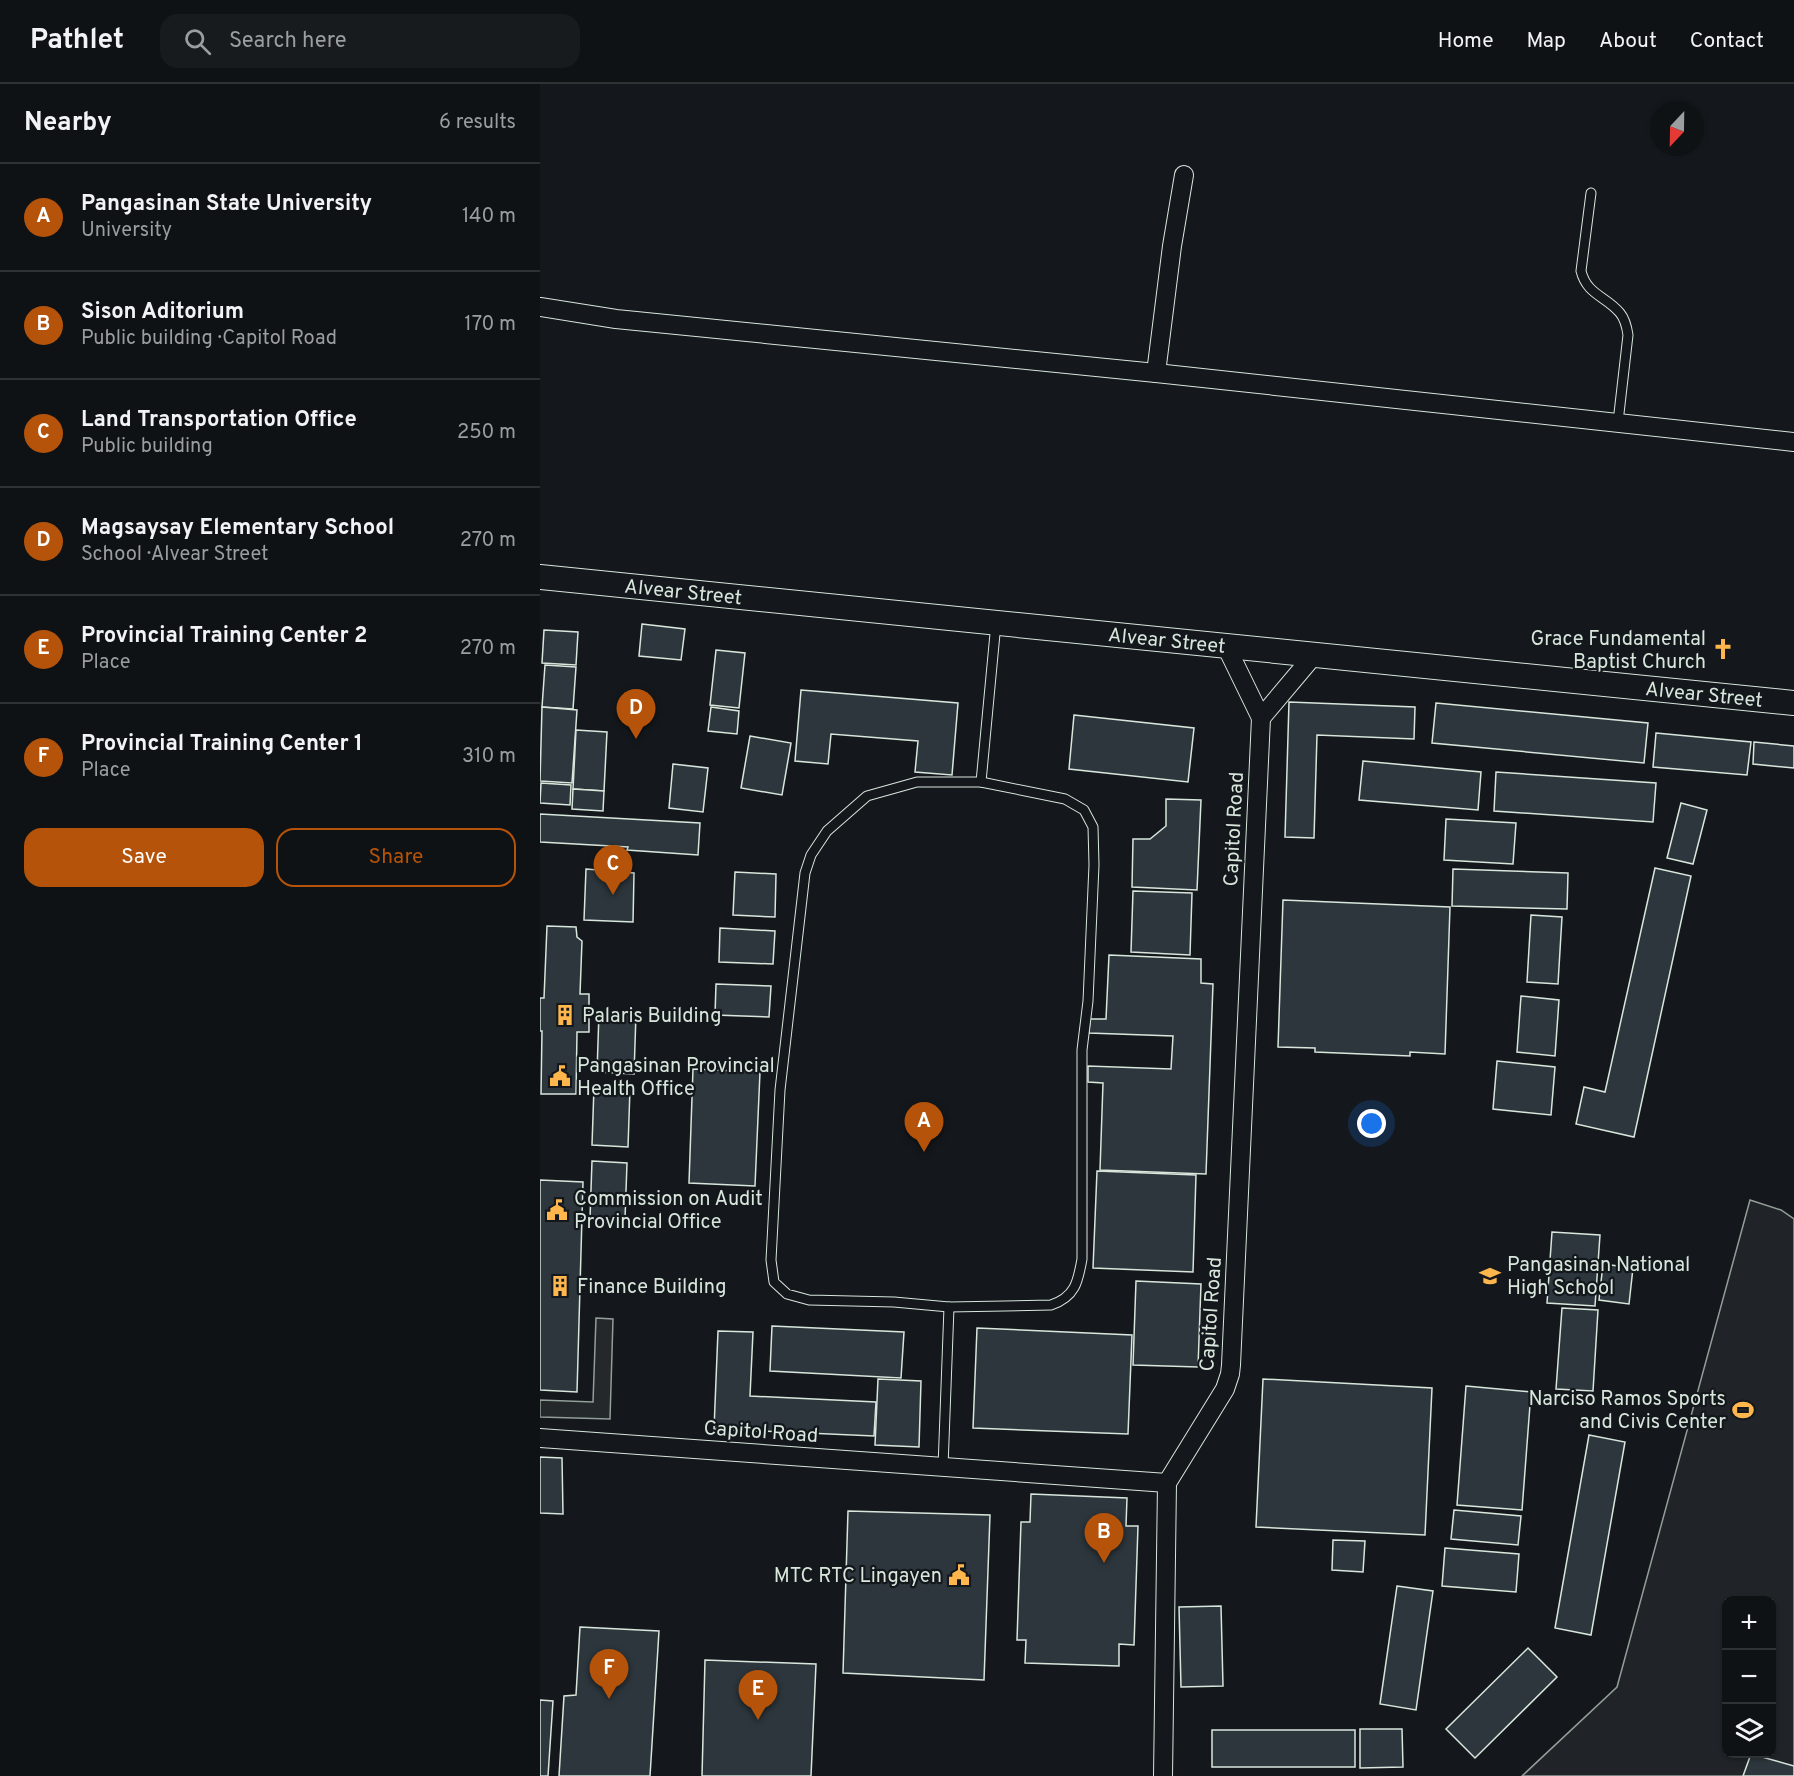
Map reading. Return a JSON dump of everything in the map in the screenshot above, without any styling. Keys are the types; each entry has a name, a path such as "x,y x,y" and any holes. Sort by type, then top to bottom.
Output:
{"street":[{"path":"1156,373 1172,246 1184,175"},
{"path":"540,307 616,319 1156,373 1794,442"},
{"name":"Alvear Street","path":"540,578 1794,703"},
{"name":"Capitol Road","path":"540,1438 1167,1483 1224,1389 1230,1374 1261,718 1226,646"},
{"path":"1261,718 1314,655"},
{"path":"1163,1776 1167,1483"}],"lane":[{"path":"1591,194 1581,270 1584,281 1593,293 1619,312 1625,322 1628,335 1618,422"},
{"path":"981,782 996,623"},
{"path":"916,782 981,782 1065,799 1084,810 1093,827 1094,865 1088,1001 1082,1050 1082,1259 1078,1283 1064,1301 1051,1305 949,1307 894,1302 809,1300 787,1294 774,1282 771,1260 780,1090 805,873 811,855 827,831 867,796 916,782"},
{"path":"943,1467 949,1307"}],"shaded area":[{"name":"Narciso Ramos Sports and Civis Center","path":"1750,1200 1781,1210 1794,1219 1794,1776 1522,1776 1617,1687"},
{"path":"596,1318 613,1319 610,1419 540,1417 540,1400 593,1402"}],"building":[{"path":"642,624 685,629 681,660 639,656"},
{"path":"544,630 578,632 576,665 542,663"},
{"path":"716,650 745,653 739,708 710,705"},
{"path":"545,665 576,667 573,709 542,707"},
{"path":"801,690 958,703 952,775 915,772 918,741 831,734 828,764 795,761"},
{"path":"1289,702 1415,707 1414,739 1317,735 1314,838 1285,837"},
{"path":"1436,703 1648,723 1644,763 1432,743"},
{"path":"542,707 577,710 572,783 540,781"},
{"path":"711,707 739,711 737,734 708,731"},
{"path":"1074,715 1194,728 1188,782 1069,769"},
{"path":"576,730 607,732 604,791 573,789"},
{"path":"1656,733 1751,742 1747,775 1653,767"},
{"path":"750,736 791,743 782,795 741,788"},
{"path":"1754,742 1794,746 1794,768 1753,764"},
{"path":"1363,761 1481,772 1478,810 1359,800"},
{"path":"673,764 708,768 703,812 669,808"},
{"path":"1496,772 1656,783 1653,822 1494,811"},
{"path":"541,783 571,785 570,805 540,803"},
{"path":"573,789 604,791 603,811 572,809"},
{"path":"1166,799 1201,800 1197,890 1132,887 1133,839 1150,839 1166,826"},
{"path":"1681,803 1707,810 1693,864 1667,858"},
{"path":"540,814 700,823 698,855 627,850 628,847 540,842"},
{"path":"1446,819 1516,823 1513,864 1444,860"},
{"path":"1655,868 1691,876 1634,1137 1576,1124 1584,1087 1605,1092"},
{"path":"586,869 634,873 633,922 584,920"},
{"path":"1453,869 1568,873 1567,909 1452,906"},
{"path":"735,872 776,874 775,917 733,915"},
{"path":"1133,891 1192,893 1190,955 1131,952"},
{"path":"1283,900 1450,907 1445,1054 1410,1052 1410,1056 1315,1052 1315,1048 1278,1047"},
{"path":"1531,915 1562,917 1558,984 1527,982"},
{"name":"Palaris Building","path":"547,926 576,927 577,937 582,941 580,994 589,994 589,1032 577,1032 576,1094 541,1094 540,998 544,998"},
{"path":"720,928 775,931 773,964 719,962"},
{"path":"1109,955 1201,959 1201,983 1213,984 1206,1174 1100,1170 1103,1083 1088,1082 1088,1066 1171,1069 1173,1036 1089,1033 1090,1019 1106,1019"},
{"path":"716,984 771,986 769,1017 715,1015"},
{"path":"1521,996 1559,1000 1555,1056 1517,1052"},
{"path":"599,1013 636,1014 634,1074 597,1072"},
{"path":"1497,1061 1555,1067 1551,1115 1493,1109"},
{"path":"693,1069 760,1072 755,1186 689,1183"},
{"path":"594,1087 630,1089 628,1147 592,1145"},
{"path":"592,1161 627,1163 625,1219 590,1218"},
{"path":"1097,1171 1196,1175 1193,1272 1093,1268"},
{"name":"Finance Building","path":"540,1180 583,1182 577,1392 540,1390"},
{"path":"1552,1232 1600,1235 1595,1306 1547,1303"},
{"path":"1603,1264 1633,1268 1629,1304 1599,1300"},
{"path":"1136,1281 1201,1284 1198,1367 1133,1365"},
{"path":"1562,1308 1598,1310 1593,1391 1556,1389"},
{"path":"772,1326 904,1332 901,1378 770,1371"},
{"path":"977,1328 1132,1335 1128,1434 973,1428"},
{"path":"718,1331 753,1332 750,1396 876,1402 874,1436 714,1429"},
{"path":"878,1379 921,1381 919,1447 875,1445"},
{"path":"1263,1379 1432,1388 1425,1535 1256,1527"},
{"path":"1466,1386 1531,1392 1522,1510 1457,1505"},
{"path":"1589,1435 1625,1442 1591,1635 1555,1628"},
{"path":"540,1457 562,1458 563,1514 540,1513"},
{"path":"1031,1494 1127,1498 1126,1526 1138,1526 1134,1645 1119,1644 1119,1666 1025,1663 1026,1640 1017,1640 1021,1522 1030,1522"},
{"path":"1454,1510 1521,1516 1518,1545 1451,1539"},
{"name":"MTC RTC Lingayen","path":"848,1511 990,1515 984,1680 843,1673"},
{"path":"1333,1540 1365,1541 1363,1572 1332,1570"},
{"path":"1445,1548 1519,1554 1516,1592 1442,1586"},
{"path":"1397,1586 1433,1591 1416,1710 1380,1704"},
{"path":"1221,1606 1223,1686 1181,1687 1179,1607"},
{"path":"580,1627 659,1631 650,1776 559,1776 564,1696 576,1695"},
{"path":"1528,1648 1557,1677 1475,1758 1446,1729"},
{"path":"705,1660 816,1664 811,1776 702,1776"},
{"path":"540,1700 553,1701 548,1776 540,1776"},
{"path":"1360,1729 1402,1729 1403,1767 1360,1768"},
{"path":"1212,1730 1355,1730 1355,1767 1212,1767"},
{"path":"1750,1758 1765,1758 1794,1766 1794,1776 1743,1776"}],"place":[{"name":"Grace Fundamental Baptist Church","path":"1723,649"},
{"name":"Magsaysay Elementary School","path":"636,739"},
{"name":"Land Transportation Office","path":"613,895"},
{"name":"Palaris Building","path":"565,1015"},
{"name":"Pangasinan Provincial Health Office","path":"560,1076"},
{"name":"Pangasinan State University","path":"924,1152"},
{"name":"Commission on Audit Provincial Office","path":"557,1210"},
{"name":"Pangasinan National High School","path":"1490,1276"},
{"name":"Finance Building","path":"560,1286"},
{"name":"Narciso Ramos Sports and Civis Center","path":"1743,1410"},
{"name":"Sison Aditorium","path":"1104,1563"},
{"name":"MTC RTC Lingayen","path":"959,1575"},
{"name":"Provincial Training Center 1","path":"609,1699"},
{"name":"Provincial Training Center 2","path":"758,1720"}]}
